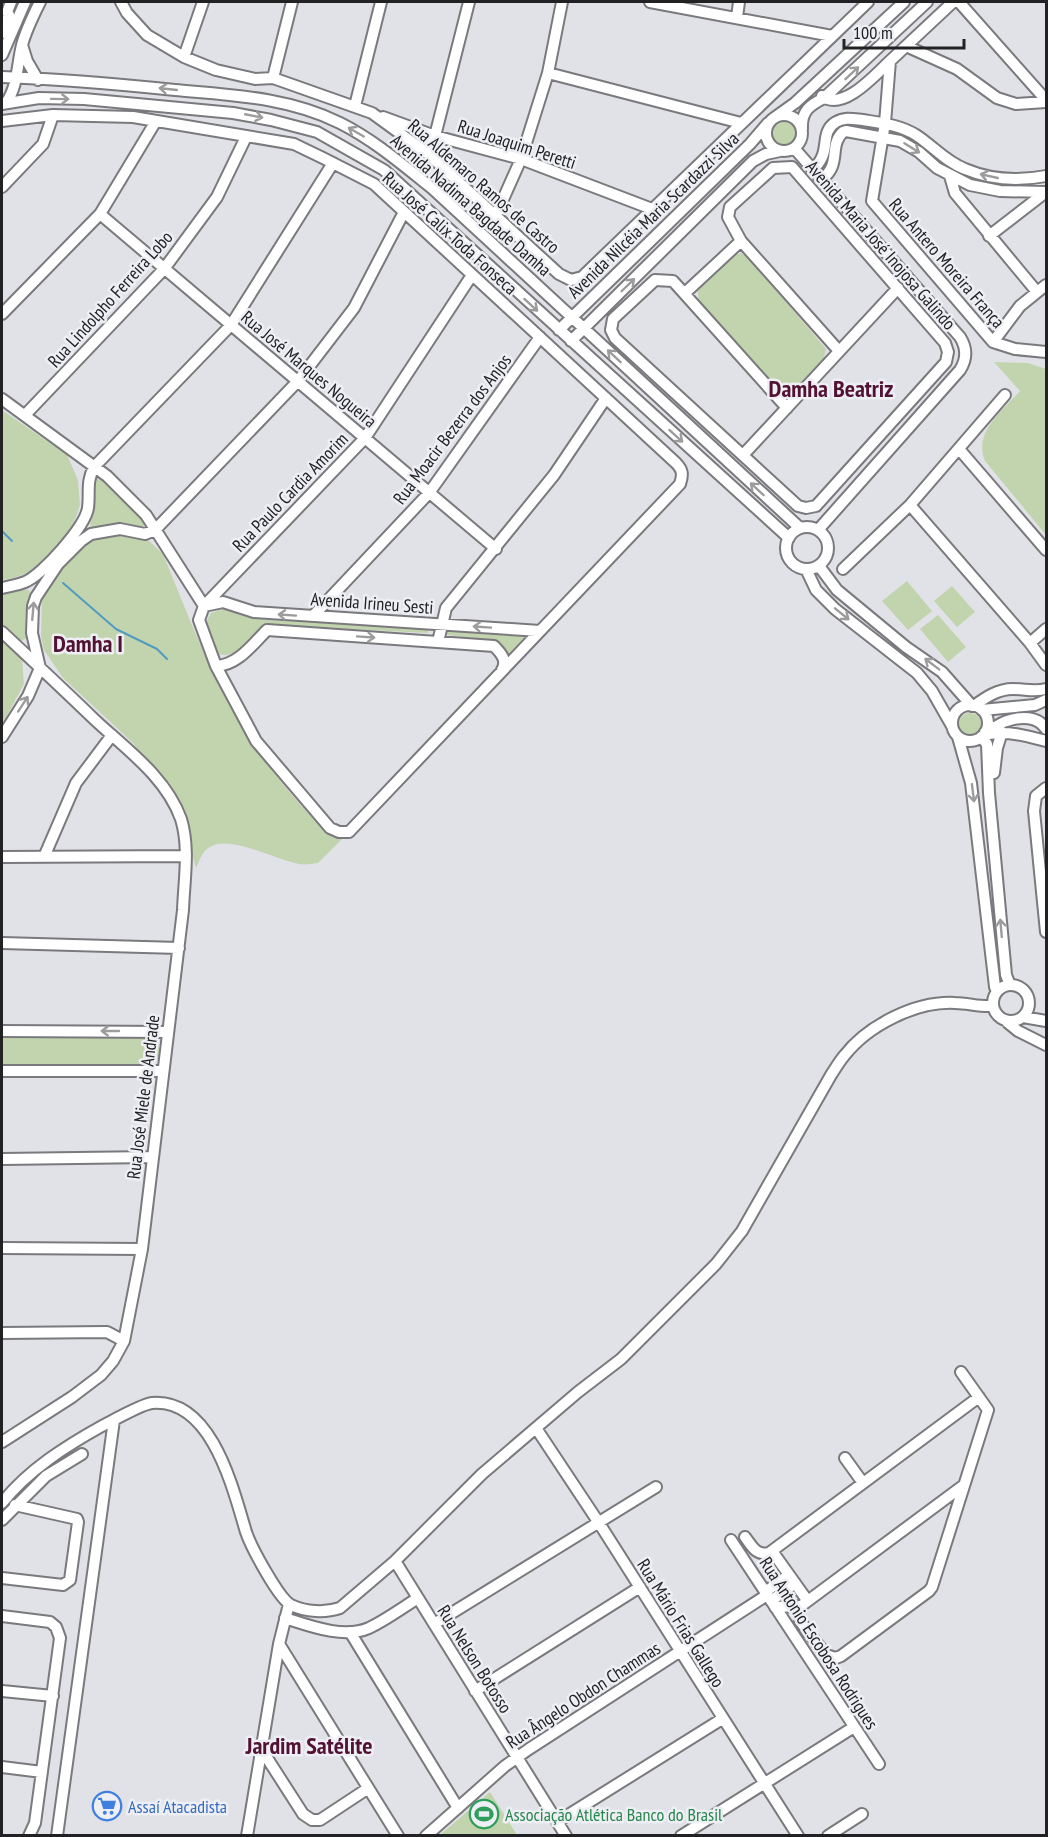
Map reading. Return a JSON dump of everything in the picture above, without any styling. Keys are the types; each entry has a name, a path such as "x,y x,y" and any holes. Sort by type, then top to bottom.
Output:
{"street":[{"path":"5,36 25,2"},
{"path":"4,103 13,94 22,45 40,2"},
{"name":"Rua Aldemaro Ramos de Castro","path":"121,2 127,13 147,35 184,57 216,70 255,79 273,78 372,113 427,153 559,274 570,280 582,276 652,209"},
{"path":"184,57 203,2"},
{"path":"273,78 292,2"},
{"path":"355,106 381,2"},
{"path":"427,153 435,136 469,2"},
{"path":"496,216 521,159 548,73 562,2"},
{"path":"650,2 832,36"},
{"path":"737,17 739,2"},
{"path":"652,209 868,2"},
{"name":"Avenida Nilcéia Maria Scardazzi Silva","path":"559,330 750,144 771,120 795,103 904,2"},
{"path":"802,129 796,119 785,114 771,120 766,134 767,140 780,151 794,148 801,140 802,129 802,121 807,109 824,98 927,2"},
{"path":"813,87 824,98 837,100 850,95 953,2"},
{"path":"959,2 1047,101"},
{"path":"2,55 9,15 6,9"},
{"path":"5,36 22,45 27,61 38,80"},
{"path":"906,46 957,69 996,98 1016,104 1047,101"},
{"name":"Rua Antero Moreira França","path":"890,61 885,123 873,203 993,342 1015,349 1047,352"},
{"path":"548,73 741,123"},
{"name":"Avenida Nadima Bagdade Damha","path":"2,77 79,81 258,98 302,109 338,122 379,145 433,189 800,528"},
{"name":"Avenida Nadima Bagdade Damha","path":"4,103 50,99 167,105 234,113 317,132 384,170 789,538"},
{"name":"Rua Joaquim Peretti","path":"372,113 435,136 521,159 652,209"},
{"path":"2,188 42,144 50,128 53,115"},
{"name":"Rua José Calix Toda Fonseca","path":"2,121 53,115 133,117 294,144 333,163 374,184 681,468 680,484 540,631"},
{"path":"813,169 822,159 826,134 835,122 849,118 885,123 915,135 964,169 1002,179 1018,180 1047,176"},
{"path":"2,314 100,214 156,121"},
{"path":"835,122 843,132"},
{"path":"843,132 890,138 910,146 950,176 984,189 1046,192"},
{"path":"822,179 832,168 837,141 843,132"},
{"name":"Rua Lindolpho Ferreira Lobo","path":"25,415 164,268 217,197 246,136"},
{"path":"794,148 960,337 966,354 960,370 818,530"},
{"name":"Avenida Nilcéia Maria Scardazzi Silva","path":"571,341 753,161 766,154 780,151"},
{"path":"2,588 25,582 36,575 74,536 82,525 88,509 87,486 94,467 231,325 333,163"},
{"name":"Avenida Maria José Inojosa Galindo","path":"741,241 728,217 730,207 774,168 792,167 945,343 948,352 946,362 816,506 806,508 798,506 743,456"},
{"path":"950,176 952,189 1037,292"},
{"path":"989,236 1046,192"},
{"path":"699,193 711,205"},
{"path":"2,737 28,696 40,668 32,633 33,606 36,597 58,564 91,534 120,529 145,534 154,530 298,381 354,308 404,212"},
{"name":"Rua José Marques Nogueira","path":"100,214 496,549"},
{"path":"685,293 741,241 839,351"},
{"path":"641,250 652,262"},
{"name":"Rua Paulo Cardia Amorim","path":"204,606 365,438 472,274"},
{"path":"787,408 673,281 655,280 613,319 611,330 615,338 743,456 898,288"},
{"path":"993,342 1015,311 1047,285"},
{"name":"Rua Moacir Bezerra dos Anjos","path":"313,616 429,493 540,337"},
{"path":"843,569 910,505 1005,395"},
{"path":"438,642 446,608 554,475 606,398"},
{"path":"2,399 107,476 146,515 204,606 199,620 216,666 256,741 330,828 339,832 349,832 540,631"},
{"path":"959,450 1047,550"},
{"path":"910,505 1047,665"},
{"path":"800,528 818,530 827,540 828,555 819,566 806,569 799,567 789,558 787,545 789,538 800,528"},
{"path":"819,566 837,590 906,647 942,672 987,721 983,735 987,744 989,794 1006,975 1010,985"},
{"path":"806,569 816,590 835,609 917,673 932,691 958,737 972,783 997,991"},
{"name":"Avenida Irineu Sesti","path":"204,606 223,602 254,612 540,631"},
{"path":"1030,643 1047,629"},
{"name":"Avenida Irineu Sesti","path":"216,666 226,665 239,658 267,630 494,646 504,659 505,666 502,671"},
{"name":"Rua José Miele de Andrade","path":"2,632 136,756 159,783 181,820 186,856 179,948 142,1249 124,1341"},
{"path":"976,707 990,695 998,692 1011,689 1040,691 1047,689"},
{"path":"952,726 952,719 960,709 1035,705 1047,700"},
{"path":"998,707 1002,728"},
{"path":"989,794 997,748 1002,728 1007,721 1034,718 1047,729"},
{"path":"958,737 970,741 1002,728 1047,741"},
{"path":"44,857 76,783 112,735"},
{"path":"1047,788 1036,796 1034,811 1047,932"},
{"path":"2,857 186,856"},
{"path":"2,943 179,948"},
{"path":"1045,1021 1029,1004 1024,990 1020,987 1010,985 997,991 994,996 992,1006 997,1016 1018,1031 1047,1045"},
{"path":"2,1503 20,1482 81,1438 151,1403 176,1407 198,1421 216,1446 247,1535 266,1574 290,1604 309,1610 329,1612 340,1608 395,1561 482,1474 621,1359 716,1264 742,1231 831,1075 844,1055 863,1037 910,1011 931,1005 955,1003 982,1007 992,1006"},
{"path":"1022,1018 1028,1011 1029,1004"},
{"path":"1022,1018 1027,1034"},
{"path":"1007,1022 1022,1018 1045,1021"},
{"path":"2,1031 168,1032"},
{"path":"2,1071 163,1071"},
{"path":"2,1159 152,1157"},
{"path":"2,1248 142,1249"},
{"path":"2,1333 107,1332 124,1341 113,1361 101,1375 72,1397 2,1442"},
{"path":"961,1372 988,1410 964,1485 929,1592 836,1658 826,1655 800,1621 799,1611 804,1603 964,1485"},
{"path":"745,1537 755,1551 762,1554 772,1551 980,1397"},
{"path":"57,1836 114,1420"},
{"name":"Rua Mário Frias Gallego","path":"536,1428 798,1836"},
{"path":"2,1520 46,1476 82,1454"},
{"path":"844,1458 863,1483"},
{"path":"434,1624 656,1487"},
{"path":"2,1578 63,1585 70,1580 77,1520 15,1505"},
{"name":"Rua Antonio Escobosa Rodrigues","path":"731,1540 879,1764"},
{"path":"772,1551 792,1579 804,1603"},
{"name":"Rua Nelson Botosso","path":"395,1561 566,1836"},
{"name":"Rua Ângelo Obdon Chammas","path":"426,1836 517,1757 679,1652 769,1599 792,1579"},
{"path":"476,1690 640,1587"},
{"path":"285,1618 322,1628 350,1632 369,1628 418,1598"},
{"path":"769,1599 804,1603"},
{"path":"247,1836 260,1747 279,1644 290,1604"},
{"path":"2,1616 50,1622 59,1632 60,1638 35,1823 30,1836"},
{"path":"350,1632 458,1808"},
{"path":"279,1644 398,1836"},
{"path":"2,1691 53,1696"},
{"path":"557,1822 722,1719"},
{"path":"681,1836 854,1727"},
{"path":"260,1747 303,1814 312,1820 320,1820 367,1789"},
{"path":"2,1767 42,1772"},
{"path":"828,1836 862,1814"}],"green space":[{"path":"784,120 793,124 797,133 793,142 784,146 775,142 771,133 775,124"},
{"path":"741,253 748,257 826,349 824,358 792,392 778,391 699,301 697,288 732,256"},
{"path":"994,362 1028,363 1046,369 1046,535 985,461 982,450 986,431 998,414 1020,391"},
{"path":"2,410 67,455 78,480 80,505 71,532 32,571 2,580"},
{"path":"99,476 146,519 146,523 141,528 125,524 93,528 90,525 94,505 92,482"},
{"path":"117,535 148,540 163,554 211,669 254,746 283,784 330,836 344,837 318,863 299,864 243,846 221,844 206,850 196,868 178,802 132,742 63,678 44,650 41,636 42,597 48,586 73,556 93,540"},
{"path":"907,581 932,611 908,630 882,601"},
{"path":"952,586 975,612 957,627 934,601"},
{"path":"25,589 30,591 32,596 27,616 27,638 21,641 2,624 2,595"},
{"path":"225,608 244,616 267,620 429,626 428,633 267,625 233,654 216,654 205,624 211,613"},
{"path":"938,615 966,647 948,662 920,629"},
{"path":"450,630 527,639 508,658 499,644 448,635 446,632"},
{"path":"2,640 22,659 24,684 2,725"},
{"path":"970,713 978,717 982,725 978,733 970,737 962,733 958,725 962,717"},
{"path":"2,1036 146,1037 152,1038 159,1046 159,1055 150,1066 2,1064"},
{"name":"Associação Atlética Banco do Brasil","path":"490,1792 517,1835 440,1835"}],"waterway":[{"path":"2,531 12,541"},
{"path":"63,583 116,629 157,649 167,659"}],"place":[{"name":"Assaí Atacadista","path":"107,1806"},
{"name":"Associação Atlética Banco do Brasil","path":"484,1814"}],"district":[{"name":"Damha Beatriz","path":"831,388"},
{"name":"Damha I","path":"88,643"},
{"name":"Jardim Satélite","path":"309,1745"}]}
